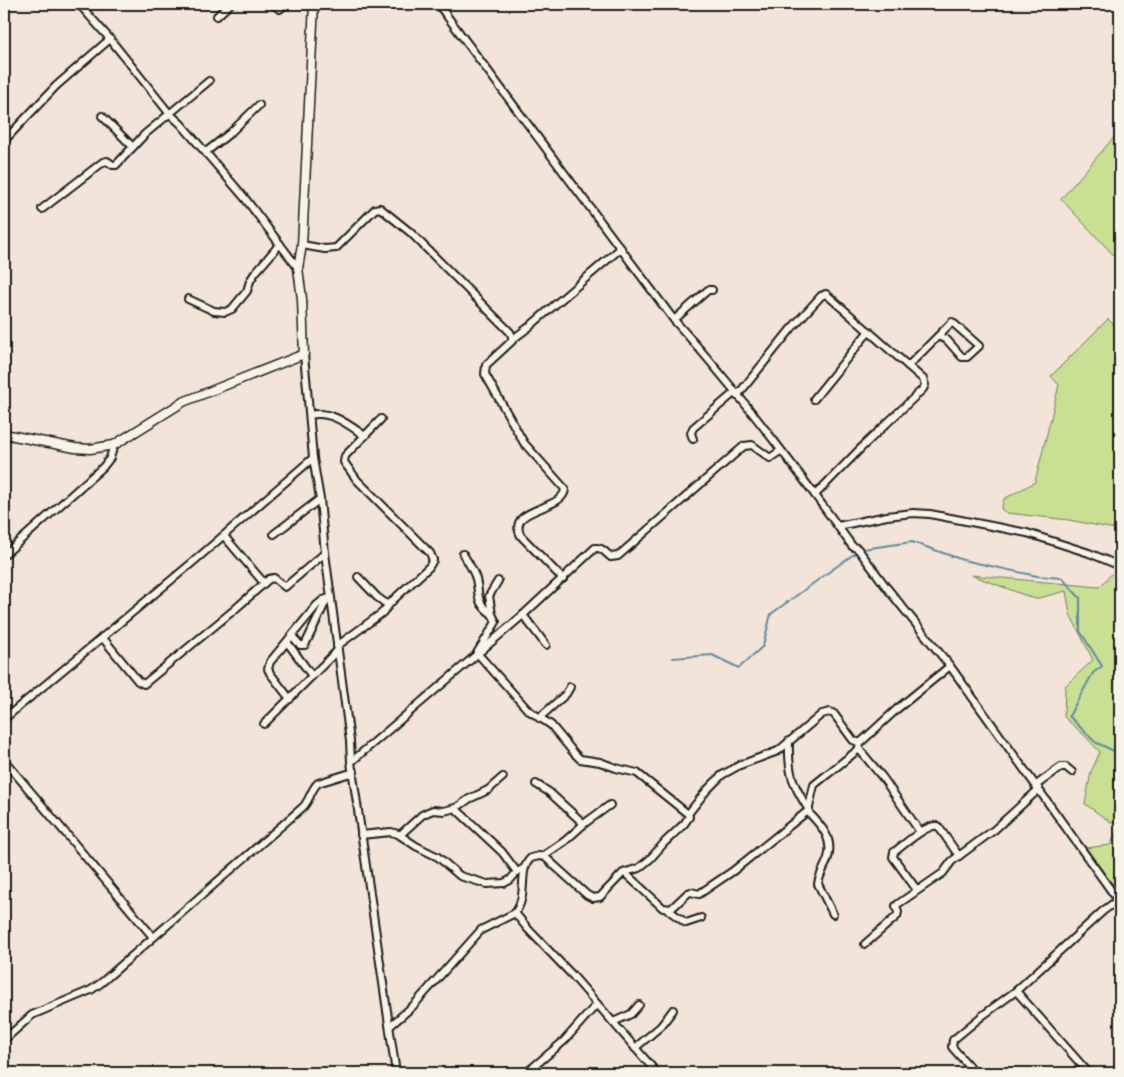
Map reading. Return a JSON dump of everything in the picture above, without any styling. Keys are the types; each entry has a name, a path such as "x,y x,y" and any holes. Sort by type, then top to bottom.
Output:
{"street":[{"path":"79,4 110,39 169,113 181,124 244,197 298,268"},
{"path":"217,16 230,4"},
{"path":"272,4 280,8 286,4"},
{"path":"314,4 302,245 298,268 302,299 304,354 313,458 320,499 329,599 338,648 351,762 354,772 361,835 396,1073"},
{"path":"438,4 674,320 736,394 852,546 858,548 950,666 1119,901 1103,910 1016,991 982,1016 952,1042 952,1047 975,1073"},
{"path":"4,141 56,86 110,39"},
{"path":"42,209 103,162 108,160 113,165 116,165 145,134 209,81"},
{"path":"206,152 230,133 259,105"},
{"path":"102,116 133,147"},
{"path":"302,245 325,249 336,248 375,210 380,208 410,232 510,332 513,339"},
{"path":"188,300 214,311 225,312 232,309 248,291 254,273 280,244"},
{"path":"562,579 521,536 518,526 526,515 560,500 565,493 565,489 524,443 485,374 486,365 509,345 513,339 621,248"},
{"path":"674,320 708,290 712,290"},
{"path":"693,440 691,433 693,428 736,394 824,295 830,295 923,380 925,385 815,496"},
{"path":"908,366 938,336 952,322 979,346 967,357 962,357 947,340 938,336"},
{"path":"814,399 869,332"},
{"path":"4,434 75,448 90,449 114,446 162,414 184,402 304,354"},
{"path":"310,416 323,414 336,418 365,436"},
{"path":"264,724 338,648 382,613 388,605 429,567 433,560 430,553 367,490 345,464 344,459 346,456 381,419"},
{"path":"351,762 523,614 595,548 600,547 611,557 618,556 744,446 752,445 770,458 780,451"},
{"path":"4,555 103,467 110,458 114,446"},
{"path":"4,719 224,536 313,458"},
{"path":"274,534 320,499"},
{"path":"838,526 887,516 913,513 930,514 1027,532 1090,553 1120,566"},
{"path":"224,536 264,583"},
{"path":"102,637 138,681 144,684 271,577 285,587 325,554"},
{"path":"462,554 474,574 480,604 492,614"},
{"path":"358,577 377,597 388,605"},
{"path":"477,653 496,622 492,614 489,596 498,581"},
{"path":"290,698 268,669 270,662 317,605 329,599"},
{"path":"292,636 300,645 305,645 329,599"},
{"path":"523,614 546,644"},
{"path":"287,642 312,676"},
{"path":"477,653 528,710 551,725 580,759 600,762 637,774 688,814"},
{"path":"667,909 673,908 689,892 699,894 724,878 809,811 814,785 860,746 897,709 950,666"},
{"path":"539,718 566,694 570,687"},
{"path":"543,856 587,895 593,898 600,897 624,873 626,874 638,868 655,855 665,842 687,821 688,814 722,775 740,765 772,754 782,748 822,714 830,712 834,714 853,740 860,746 920,832"},
{"path":"789,741 792,780 809,811 822,826 830,843 828,858 818,884 832,914"},
{"path":"4,760 153,937"},
{"path":"866,944 897,916 896,908 898,904 943,873 959,856 994,830 1037,787 1061,768 1066,766 1072,772"},
{"path":"4,1040 32,1015 96,987 303,807 318,783 354,772"},
{"path":"400,834 422,814 434,810 444,811 456,808 488,790 503,777"},
{"path":"536,784 550,792 585,823"},
{"path":"361,835 391,832 400,834 416,846 434,854 466,879 499,885 510,880 531,858 543,856 610,805"},
{"path":"390,1026 413,1006 481,930 515,913 522,896 520,870 456,808"},
{"path":"917,890 893,855 920,832 933,825 938,826 959,856"},
{"path":"626,874 663,908 667,909 683,923 701,918"},
{"path":"515,913 657,1073"},
{"path":"1016,991 1087,1071"},
{"path":"529,1072 564,1041 597,1004"},
{"path":"613,1022 631,1014 639,1005"},
{"path":"635,1048 661,1026 673,1010"}],"green space":[{"path":"1120,130 1120,262 1061,199"},
{"path":"1108,319 1120,331 1120,530 1069,520 1007,513 1001,509 1004,499 1035,482 1059,385 1051,376"},
{"path":"1120,565 1120,894 1086,848 1110,845 1119,828 1085,804 1091,772 1100,752 1064,717 1065,686 1093,660 1070,614 1066,591 1035,599 971,575 1099,587"}],"waterway":[{"path":"673,658 712,655 739,668 763,646 771,614 863,549 912,542 963,560 1037,576 1062,578 1080,598 1080,631 1102,666 1093,673 1069,716 1095,742 1116,752 1120,759"}]}
